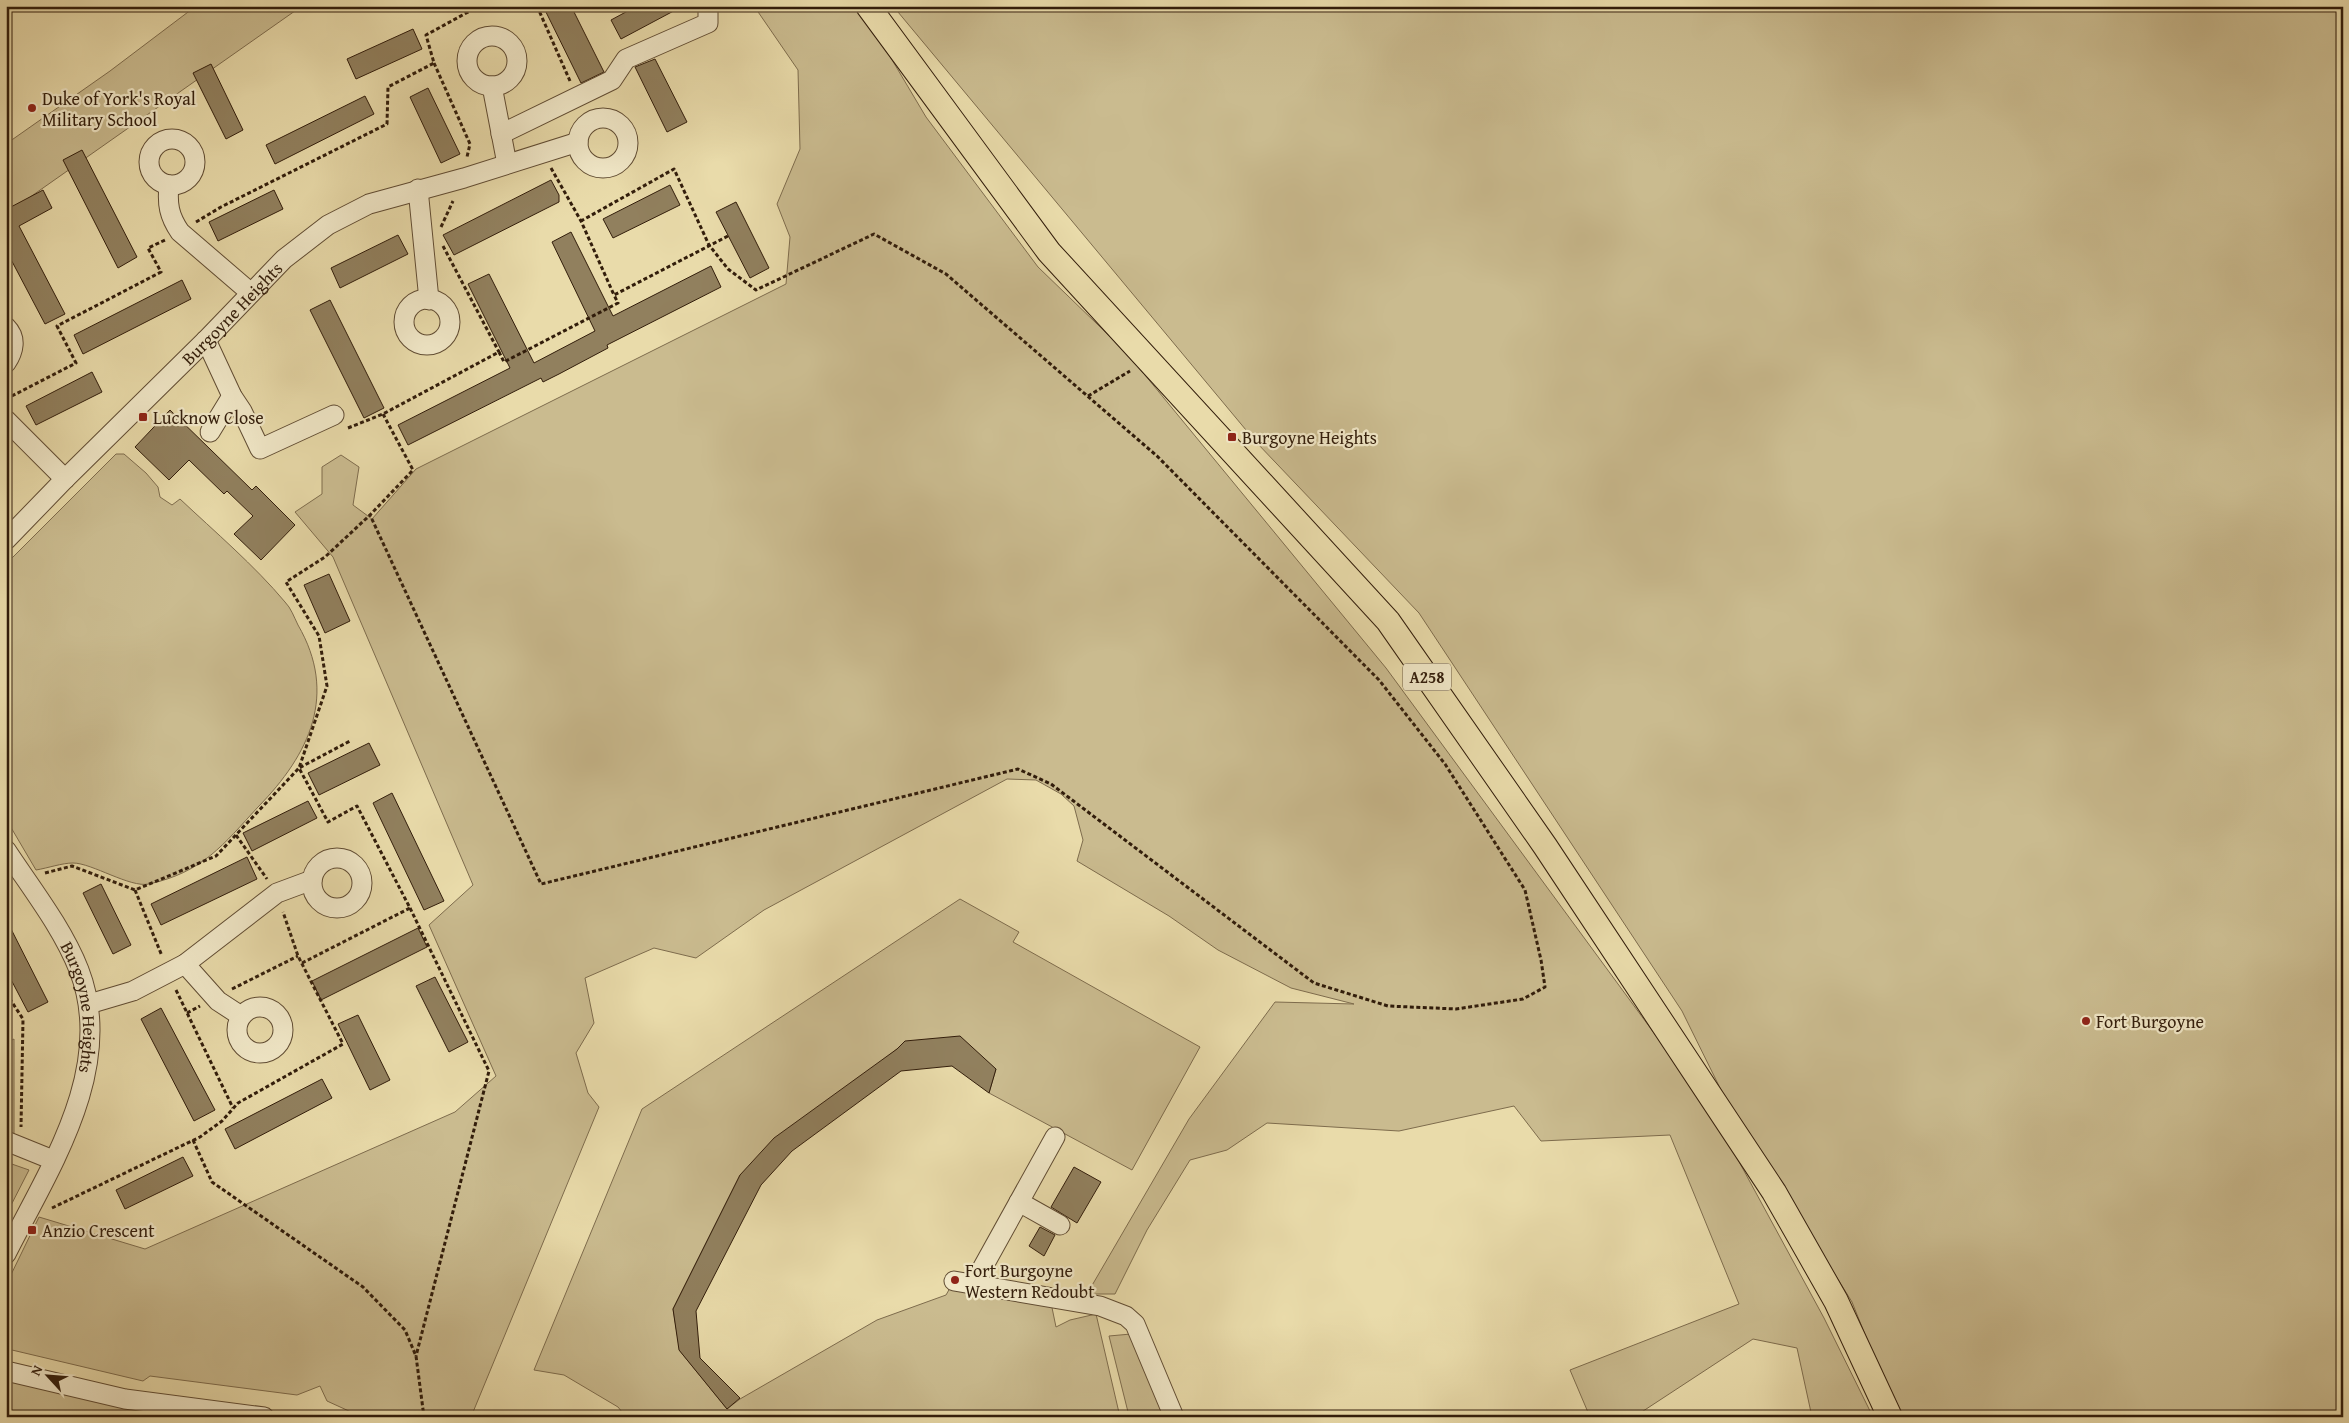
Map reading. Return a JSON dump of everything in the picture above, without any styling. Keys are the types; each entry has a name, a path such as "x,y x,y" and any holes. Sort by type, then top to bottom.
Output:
{"main road":[{"name":"A258","path":"868,6 1049,252 1388,621 1545,846 1774,1192 1836,1301 1890,1417"}],"street":[{"path":"501,134 612,80 626,59 708,23 708,6"},
{"path":"492,86 507,164"},
{"name":"Burgoyne Heights","path":"6,540 64,479 206,340 284,259 328,225 369,204 418,189 464,178 578,142"},
{"path":"169,185 168,202 172,220 180,232 251,293"},
{"path":"418,189 429,300"},
{"path":"6,327 13,338 14,347 6,363"},
{"path":"206,340 232,396 242,411 260,449 334,415"},
{"path":"210,432 232,396"},
{"path":"6,420 64,479"},
{"name":"Burgoyne Heights","path":"6,850 60,933 79,969 89,1004 90,1051 86,1081 74,1116 6,1254"},
{"path":"89,1004 133,991 177,968 277,893 312,880"},
{"path":"177,968 241,1016"},
{"path":"973,1285 1055,1136"},
{"path":"13,1143 53,1160"},
{"path":"1019,1202 1060,1225"},
{"path":"954,1281 1100,1306 1126,1316 1135,1324 1174,1417"},
{"path":"6,1371 125,1398 264,1417"}],"path":[{"path":"437,234 464,178 470,144 434,63 426,35 479,6"},
{"path":"536,6 577,97"},
{"path":"6,399 76,362 57,326 161,272 148,248 180,232 221,207 387,124 388,87 434,63"},
{"path":"442,242 504,362 618,303 581,220 542,152"},
{"path":"370,515 541,884 1018,769 1051,784 1314,983 1388,1006 1456,1009 1523,999 1545,986 1525,890 1433,749 1379,680 1157,456 946,274 874,234 756,290 728,269 709,245 674,169 581,220"},
{"path":"614,295 728,236"},
{"path":"334,415 346,429 383,414 498,352"},
{"path":"1088,396 1148,361"},
{"path":"383,414 413,470 370,515 325,557 286,582 318,636 327,686 299,768 328,822 357,806 410,908 489,1071 416,1356"},
{"path":"134,890 216,856 299,768 350,740"},
{"path":"22,1222 193,1140 222,1121 238,1103 343,1044 298,956 277,893 236,835"},
{"path":"25,878 72,866 134,890 177,968 187,1013 233,1108"},
{"path":"302,964 410,908"},
{"path":"187,1013 298,956"},
{"path":"6,993 23,1019 13,1143"},
{"path":"193,1140 212,1182 363,1286 405,1330 416,1356 424,1417"}],"shaded area":[{"path":"196,6 302,6 6,214 6,144 110,71"},
{"path":"754,6 860,6 926,117 1038,267 1126,352 1386,668 1712,1112 1824,1318 1873,1417 1812,1417 1797,1348 1753,1339 1634,1417 1590,1417 1570,1370 1739,1304 1670,1135 1541,1141 1514,1106 1399,1131 1267,1123 1227,1150 1190,1160 1147,1230 1115,1294 1087,1294 1189,1119 1275,1002 1354,1004 1291,988 1218,950 1169,916 1077,861 1083,840 1074,806 1061,794 1036,780 1007,779 764,910 696,958 654,948 585,978 594,1023 576,1053 588,1093 599,1107 471,1417 362,1417 327,1401 320,1386 297,1395 150,1376 143,1381 12,1350 6,1346 6,1285 39,1217 145,1249 455,1112 496,1076 429,925 473,885 333,557 295,512 322,494 322,467 341,455 359,467 353,505 372,519 416,469 786,284 790,237 777,204 800,149 798,70"},
{"path":"893,6 2343,6 2343,1417 1898,1417 1852,1302 1722,1092 1682,1011 1419,613 1256,442"},
{"path":"116,454 124,454 146,473 158,487 160,497 172,505 180,499 261,575 287,604 292,613 310,650 316,675 317,699 312,722 304,744 292,766 276,787 211,855 184,872 149,884 132,882 81,864 73,863 36,870 6,819 6,564"},
{"path":"960,899 1019,932 1013,942 1200,1047 1132,1170 989,1093 996,1069 897,1049 740,1175 673,1309 680,1351 727,1409 740,1399 877,1320 946,1295 954,1281 1050,1298 1056,1327 1070,1320 1096,1314 1120,1417 626,1417 618,1407 564,1375 534,1370 642,1109"},
{"path":"14,1039 14,1137 6,1135 6,1043"},
{"path":"6,1162 29,1170 6,1215"},
{"path":"1131,1334 1163,1413 1129,1416 1109,1336"},
{"path":"6,1371 264,1417 6,1417"}],"building":[{"path":"543,6 571,6 604,72 581,83"},
{"path":"637,6 683,6 621,39 611,20"},
{"path":"413,29 422,49 356,79 347,59"},
{"path":"655,59 687,122 667,132 635,67"},
{"path":"211,64 243,130 226,139 193,73"},
{"path":"428,88 460,154 441,163 410,97"},
{"path":"365,96 374,114 275,164 266,145"},
{"path":"82,150 137,257 118,268 63,160"},
{"path":"551,180 559,195 559,202 454,255 443,235"},
{"path":"670,185 680,205 613,238 603,219"},
{"path":"43,190 52,208 19,226 65,314 45,324 6,250 6,202 9,208"},
{"path":"274,190 283,209 218,241 209,222"},
{"path":"736,202 769,268 750,278 716,212"},
{"path":"571,232 613,316 711,266 721,287 607,345 608,348 559,374 543,382 541,378 408,445 398,425 510,368 468,284 489,274 534,363 595,331 552,242"},
{"path":"398,235 408,254 340,288 331,268"},
{"path":"182,280 191,299 83,354 74,335"},
{"path":"330,300 384,408 364,418 310,310"},
{"path":"92,372 102,392 36,425 26,406"},
{"path":"170,410 252,490 256,486 295,525 261,560 234,534 253,516 227,491 224,494 189,460 169,480 135,447"},
{"path":"329,574 350,621 325,633 304,585"},
{"path":"369,743 380,765 319,795 308,773"},
{"path":"392,793 444,901 424,910 373,803"},
{"path":"308,801 317,818 252,851 243,833"},
{"path":"247,857 257,879 161,925 151,904"},
{"path":"101,884 131,945 113,954 83,893"},
{"path":"6,919 48,1002 28,1012 6,970"},
{"path":"418,928 427,947 321,1000 312,981"},
{"path":"435,977 468,1042 449,1052 416,986"},
{"path":"161,1008 215,1110 194,1121 141,1019"},
{"path":"358,1015 390,1080 370,1090 338,1024"},
{"path":"960,1036 996,1069 989,1093 952,1066 901,1071 792,1151 761,1185 696,1311 700,1358 740,1398 727,1409 679,1350 673,1309 740,1175 774,1138 897,1049 905,1041"},
{"path":"322,1079 332,1098 235,1149 225,1129"},
{"path":"183,1157 193,1176 125,1209 116,1190"},
{"path":"1074,1167 1101,1182 1077,1223 1051,1207"},
{"path":"1040,1227 1055,1235 1044,1256 1029,1246"}],"place":[{"name":"Duke of York's Royal Military School","path":"32,108"},
{"name":"Lucknow Close","path":"143,417"},
{"name":"Burgoyne Heights","path":"1232,437"},
{"name":"Fort Burgoyne","path":"2086,1021"},
{"name":"Anzio Crescent","path":"32,1230"},
{"name":"Fort Burgoyne Western Redoubt","path":"955,1280"}]}
